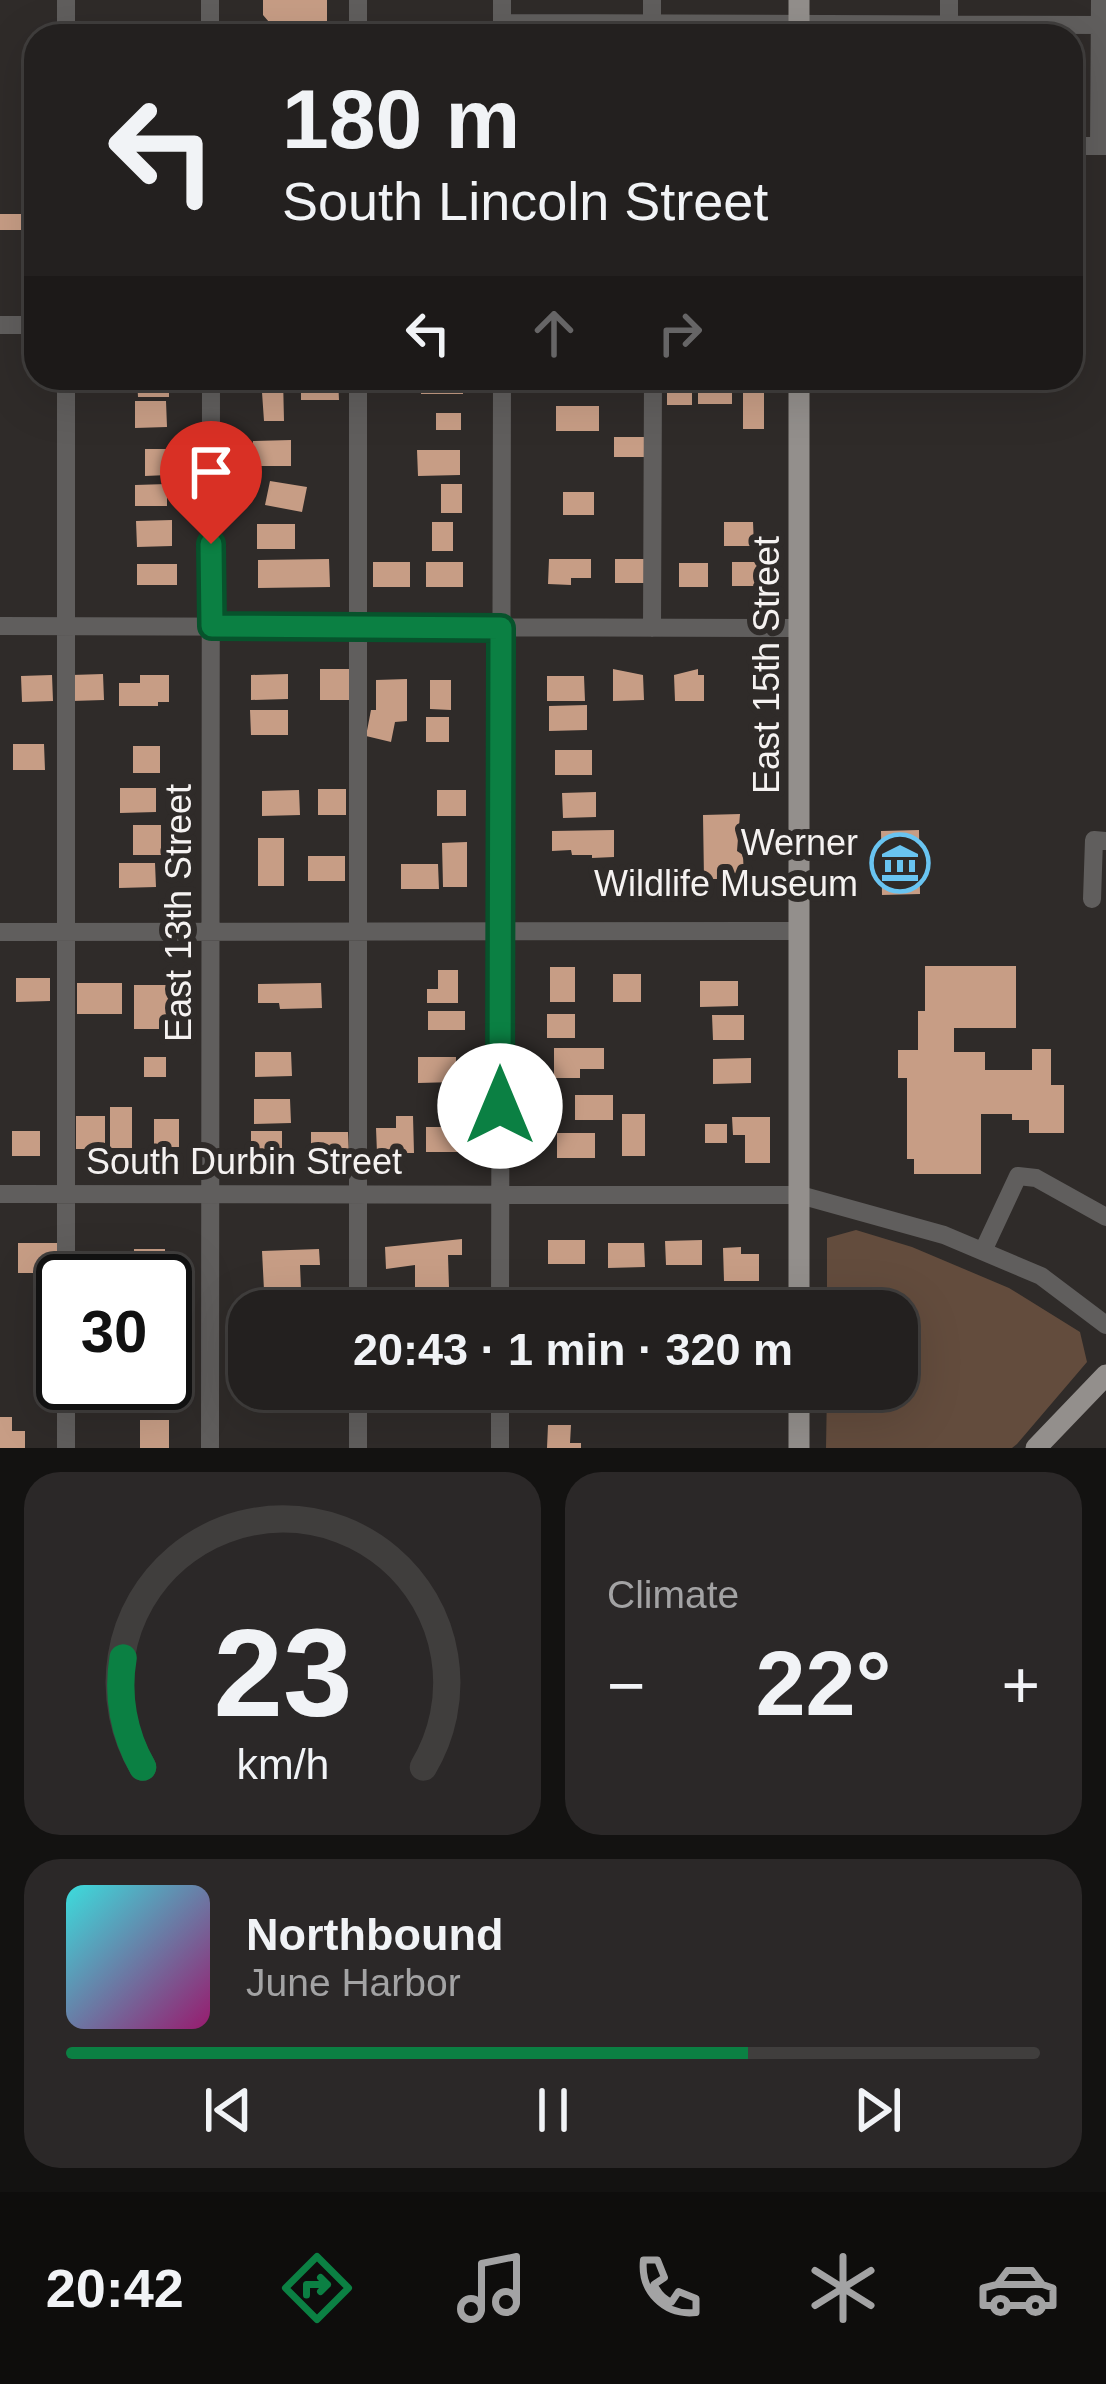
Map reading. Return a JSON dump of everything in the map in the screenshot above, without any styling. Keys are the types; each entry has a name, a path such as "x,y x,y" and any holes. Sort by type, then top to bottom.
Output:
{"main road":[{"name":"East 15th Street","path":"799,390 800,1290"},
{"path":"1036,1448 1106,1376"},
{"path":"799,1410 799,1448"}],"street":[{"path":"1100,0 1103,146"},
{"path":"66,390 66,1254"},
{"name":"East 13th Street","path":"210,1448 211,390"},
{"path":"358,390 358,1290"},
{"path":"500,1290 502,390"},
{"path":"652,628 653,390"},
{"path":"0,626 800,628"},
{"path":"1092,899 1094,840 1106,841"},
{"path":"0,932 800,931"},
{"path":"982,1251 1018,1176 1036,1178 1106,1217"},
{"name":"South Durbin Street","path":"0,1194 800,1195 944,1235 1041,1276 1106,1325"},
{"path":"66,1410 66,1448"},
{"path":"358,1410 358,1448"},
{"path":"500,1410 500,1448"}],"shaded area":[{"path":"856,1230 912,1247 1009,1288 1080,1332 1087,1362 1012,1448 826,1448 827,1410 918,1410 918,1290 827,1290 827,1238"}],"building":[{"path":"263,0 327,0 327,22 269,22 263,15"},
{"path":"0,214 24,214 24,230 0,230"},
{"path":"138,390 169,390 169,397 138,397"},
{"path":"262,390 283,390 284,421 264,421"},
{"path":"301,390 339,390 339,400 301,400"},
{"path":"421,390 463,390 463,394 421,394"},
{"path":"667,390 692,390 692,405 667,405"},
{"path":"698,390 732,390 732,404 698,404"},
{"path":"743,390 764,390 764,429 743,429"},
{"path":"135,401 166,401 167,427 135,428"},
{"path":"556,406 599,406 599,431 556,431"},
{"path":"436,413 461,413 461,430 436,430"},
{"path":"614,437 646,437 646,457 614,457"},
{"path":"291,440 291,466 253,466 253,441"},
{"path":"145,449 167,449 168,475 145,476"},
{"path":"417,450 460,450 460,475 418,476"},
{"path":"270,481 307,487 302,512 265,505"},
{"path":"167,484 167,506 135,506 135,485"},
{"path":"441,484 462,484 462,513 441,513"},
{"path":"563,492 594,492 594,515 563,515"},
{"path":"172,520 172,546 137,547 136,521"},
{"path":"432,522 453,522 453,551 432,551"},
{"path":"724,522 753,522 754,546 724,546"},
{"path":"257,524 295,524 295,549 257,549"},
{"path":"329,559 330,587 258,588 258,560"},
{"path":"549,559 591,559 591,578 571,578 571,585 548,584"},
{"path":"615,559 644,559 644,583 615,583"},
{"path":"373,562 410,562 410,587 373,587"},
{"path":"426,562 463,562 463,587 426,587"},
{"path":"732,562 762,562 762,586 732,586"},
{"path":"679,563 708,563 708,587 679,587"},
{"path":"137,564 177,564 177,585 137,585"},
{"path":"320,669 351,669 351,700 320,700"},
{"path":"613,669 643,675 644,700 613,701"},
{"path":"698,669 698,675 704,675 704,701 675,701 674,675"},
{"path":"103,674 104,700 72,701 72,675"},
{"path":"288,674 288,699 251,700 251,675"},
{"path":"52,675 53,701 22,702 21,676"},
{"path":"140,675 169,675 169,702 119,706 119,683 140,683"},
{"path":"547,676 584,676 585,701 547,701"},
{"path":"407,679 407,721 395,722 391,742 366,736 371,710 376,710 376,680"},
{"path":"430,680 451,680 451,710 430,709"},
{"path":"587,705 587,730 549,731 549,706"},
{"path":"250,710 288,710 288,735 251,735"},
{"path":"426,717 449,717 449,742 426,742"},
{"path":"13,744 44,744 45,770 13,770"},
{"path":"133,746 160,746 160,773 133,773"},
{"path":"555,750 592,750 592,775 555,775"},
{"path":"120,788 156,788 156,812 120,813"},
{"path":"318,789 346,789 346,815 318,815"},
{"path":"299,790 300,815 262,816 262,791"},
{"path":"437,790 466,790 466,816 437,816"},
{"path":"596,792 596,817 563,818 562,793"},
{"path":"740,814 737,851 743,855 744,879 704,879 703,815"},
{"path":"133,825 161,825 161,855 133,855"},
{"path":"614,830 614,857 552,851 552,831"},
{"name":"Werner Wildlife Museum","path":"919,830 920,894 882,895 881,831"},
{"path":"258,838 284,838 284,886 258,886"},
{"path":"467,842 467,887 443,887 442,843"},
{"path":"308,856 345,856 345,881 308,881"},
{"path":"119,863 155,863 156,887 119,888"},
{"path":"401,864 438,864 439,889 401,889"},
{"path":"925,966 1016,966 1016,1028 954,1028 954,1052 985,1052 985,1070 1032,1070 1032,1049 1051,1049 1051,1085 1064,1085 1064,1133 1029,1133 1029,1120 1012,1120 1012,1114 981,1114 981,1174 914,1174 914,1159 907,1159 907,1078 898,1078 898,1050 918,1050 918,1011 925,1011"},
{"path":"550,967 575,967 575,1002 550,1002"},
{"path":"438,970 458,970 458,1003 427,1003 427,989 438,989"},
{"path":"613,974 641,974 641,1002 613,1002"},
{"path":"16,978 50,978 50,1001 16,1002"},
{"path":"700,981 738,981 738,1006 700,1007"},
{"path":"77,983 122,983 122,1014 77,1014"},
{"path":"321,983 322,1008 280,1009 279,1003 258,1003 258,984"},
{"path":"134,985 174,985 174,1029 134,1029"},
{"path":"428,1011 465,1011 465,1030 428,1030"},
{"path":"547,1014 575,1014 575,1038 547,1038"},
{"path":"712,1015 744,1015 744,1040 713,1040"},
{"path":"554,1048 604,1048 604,1069 580,1069 580,1078 554,1078"},
{"path":"255,1052 291,1052 292,1076 255,1077"},
{"path":"144,1057 166,1057 166,1077 144,1077"},
{"path":"418,1057 456,1057 456,1082 418,1083"},
{"path":"751,1058 751,1083 713,1084 713,1059"},
{"path":"575,1095 613,1095 613,1120 575,1120"},
{"path":"254,1099 290,1099 291,1123 254,1124"},
{"path":"110,1107 132,1107 132,1148 110,1148"},
{"path":"622,1114 645,1114 645,1156 622,1156"},
{"path":"76,1116 105,1116 105,1149 76,1149"},
{"path":"396,1116 413,1116 414,1153 377,1153 376,1128 396,1128"},
{"path":"732,1117 770,1117 770,1163 745,1163 745,1135 733,1135"},
{"path":"154,1119 179,1119 179,1147 154,1147"},
{"path":"705,1124 727,1124 727,1143 705,1143"},
{"path":"426,1127 464,1127 464,1152 426,1152"},
{"path":"12,1131 40,1131 40,1156 12,1156"},
{"path":"251,1131 282,1131 282,1155 271,1155 271,1161 251,1161"},
{"path":"311,1132 348,1132 349,1157 311,1158"},
{"path":"557,1133 595,1133 595,1158 557,1158"},
{"path":"462,1239 462,1255 448,1255 449,1287 415,1288 415,1265 386,1269 385,1247"},
{"path":"548,1240 585,1240 585,1264 548,1264"},
{"path":"702,1240 702,1265 666,1265 665,1241"},
{"path":"18,1243 57,1243 57,1254 36,1254 36,1273 18,1273"},
{"path":"608,1243 644,1243 645,1267 608,1268"},
{"path":"741,1247 741,1254 759,1254 759,1281 724,1281 723,1248"},
{"path":"134,1249 165,1249 165,1254 134,1254"},
{"path":"319,1249 320,1265 300,1265 301,1289 264,1290 262,1251"},
{"path":"79,1251 125,1251 125,1254"},
{"path":"0,1417 12,1417 12,1431 25,1431 25,1448 0,1448"},
{"path":"140,1420 169,1420 169,1448 140,1448"},
{"path":"548,1425 571,1425 570,1443 581,1443 581,1448 547,1448"}],"place":[{"name":"Werner Wildlife Museum","path":"900,863"}],"route":[{"path":"211,544 212,626 501,628 500,1106"}]}
